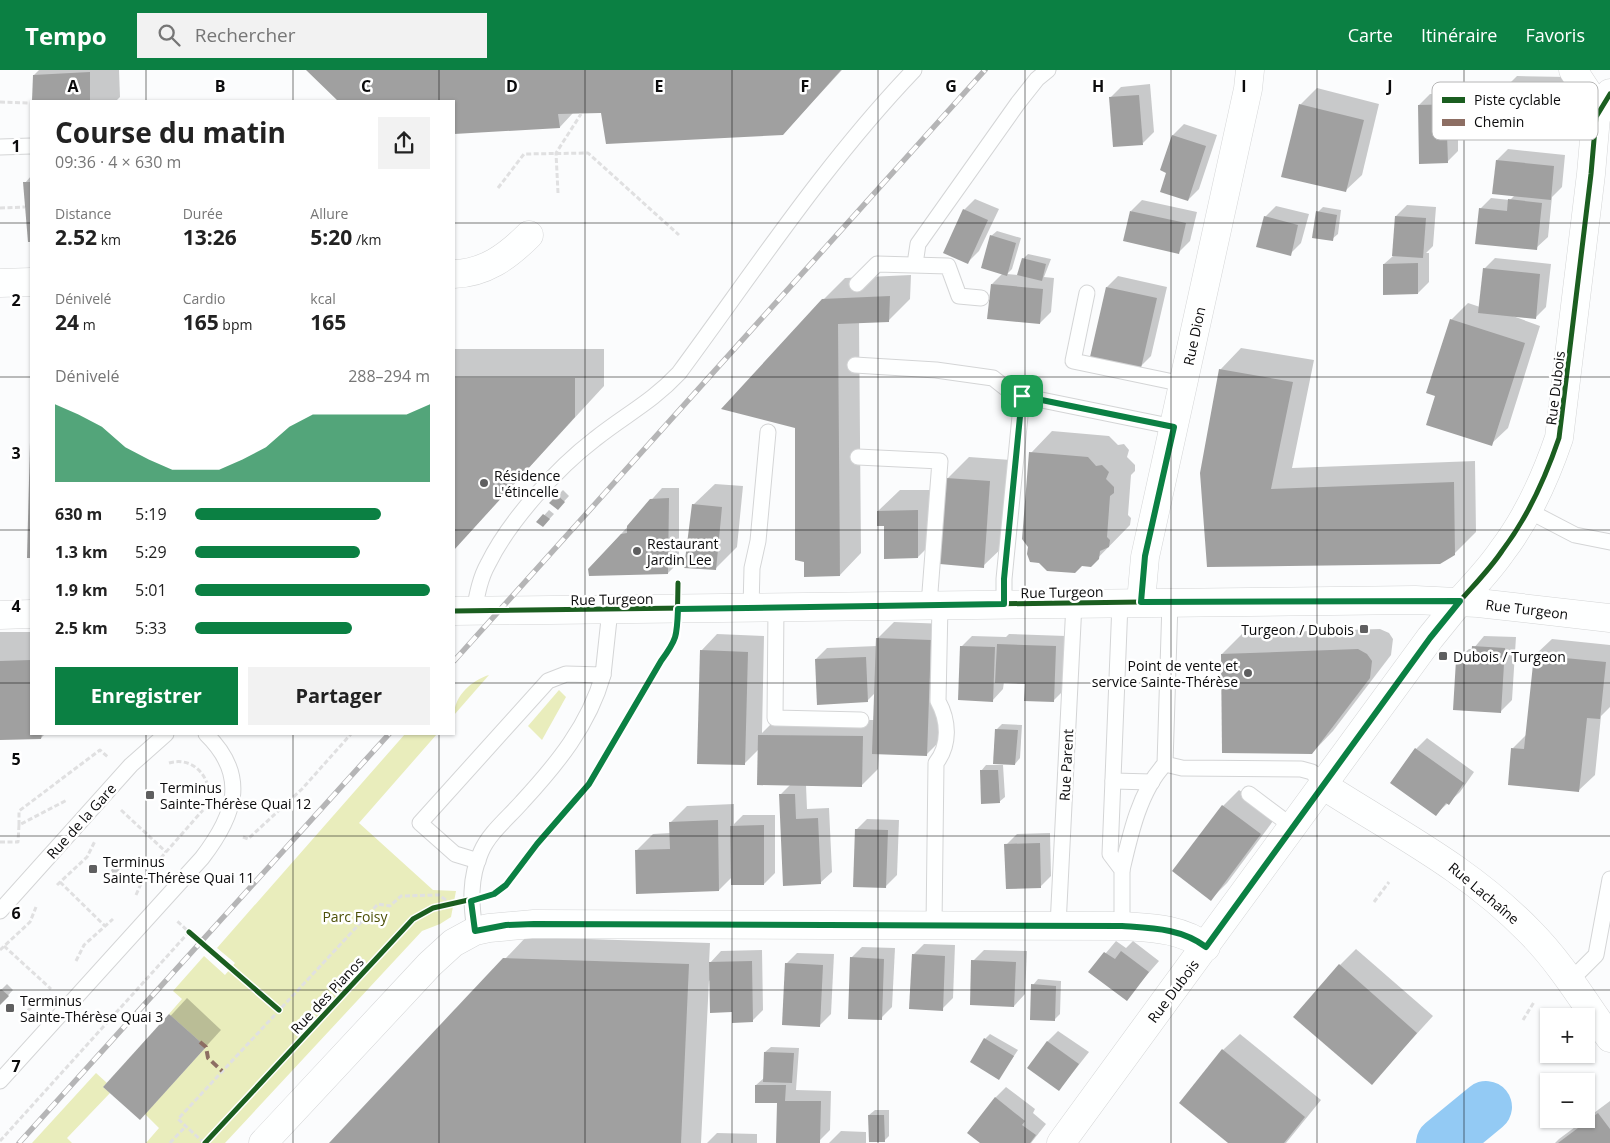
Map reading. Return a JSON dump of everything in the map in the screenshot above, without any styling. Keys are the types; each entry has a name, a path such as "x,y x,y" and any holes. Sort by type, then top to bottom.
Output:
{"street":[{"name":"Rue Dion","path":"1131,602 1145,556 1174,427 1246,99 1250,70"},
{"path":"1573,70 1581,82"},
{"name":"Rue Dubois","path":"1598,113 1610,93"},
{"name":"Rue Dubois","path":"1061,1143 1324,786 1430,638 1501,553 1528,511 1545,478 1561,430 1593,140"},
{"path":"455,274 470,273 490,266 502,259 529,235"},
{"path":"0,283 30,282"},
{"name":"Rue Turgeon","path":"464,611 1131,602 1460,601 1610,618"},
{"path":"0,615 30,614"},
{"name":"Rue Lachaîne","path":"1324,786 1432,852 1475,882 1532,933 1570,981 1610,1038"},
{"path":"263,1143 430,964 453,943 475,931 506,925 534,924 1122,926 1164,929 1196,940 1206,947"}],"lane":[{"path":"464,611 488,563 508,532 538,494 594,439 638,410 679,373 829,167 914,70"},
{"path":"915,264 918,244 1018,103 1037,79 1048,70"},
{"path":"0,146 30,146"},
{"path":"857,284 877,264 948,266 959,296 981,298"},
{"path":"1086,293 1073,361 1183,384"},
{"path":"855,365 936,370 993,378 1012,393 1022,396 1174,427"},
{"path":"1004,604 1004,579 1022,396"},
{"path":"768,432 758,541 752,568 763,607 775,718 861,720"},
{"path":"858,457 940,461 935,605 938,701 946,715 945,751 936,763 934,926"},
{"path":"1528,511 1575,535 1610,542"},
{"path":"1122,870 1110,854 1113,781 1131,602"},
{"path":"1122,926 1122,870 1137,819 1152,782 1166,764 1170,602"},
{"name":"Rue Parent","path":"1058,926 1074,603"},
{"path":"475,931 471,890 481,852 493,834 558,761 577,734 604,675 610,610"},
{"path":"478,861 455,854 420,823 548,681 566,674 604,675"},
{"name":"Rue de la Gare","path":"0,912 131,765 165,735"},
{"path":"0,1081 202,858 223,828 234,798 233,780 222,751 207,735"},
{"path":"1166,764 1182,768 1301,769 1312,772 1324,786"},
{"path":"1113,781 1152,782"},
{"path":"1249,794 1293,827"},
{"path":"1570,981 1596,955 1610,879"}],"path":[{"path":"0,102 30,104"},
{"path":"558,193 556,153 581,114"},
{"path":"498,188 524,154 588,153 679,235"},
{"path":"0,208 26,207"},
{"path":"243,837 248,839 272,818 302,789 350,735"},
{"path":"0,842 18,842 19,811 100,750 110,759"},
{"path":"104,765 115,752"},
{"path":"163,765 179,760 194,766 204,776 209,790"},
{"path":"20,825 69,799"},
{"path":"115,816 127,803"},
{"path":"134,900 144,877 206,805"},
{"path":"121,810 166,852"},
{"path":"53,888 87,857 99,833"},
{"path":"60,882 105,926"},
{"path":"1374,902 1389,882"},
{"path":"212,1136 205,1143 178,1118 378,904 390,906 401,896 439,895 452,905"},
{"path":"0,950 30,922 39,901"},
{"path":"444,906 452,905"},
{"path":"74,966 84,945 120,913"},
{"path":"173,917 195,937"},
{"path":"0,1141 189,932"},
{"path":"4,946 51,989"},
{"path":"19,1025 24,1014 58,983"},
{"path":"1523,1020 1534,1002"},
{"path":"272,1004 279,1010"},
{"path":"170,1143 186,1126"}],"green space":[{"path":"489,675 455,714 457,701 461,695 470,685"},
{"path":"559,690 566,697 542,740 528,726"},
{"name":"Parc Foisy","path":"404,735 436,735 359,823 433,890 456,891 451,917 440,924 422,931 225,1143 146,1143 159,1128 145,1114 206,1047 169,1014 182,999 173,991 204,956 225,975 235,963 217,948"},
{"path":"96,1073 107,1083 103,1087 110,1093 67,1138 72,1143 32,1143"}],"building":[{"path":"306,70 841,70 783,135 606,144 601,113 558,114 560,128 455,134 455,100 337,100"},
{"path":"90,72 90,100 32,100 33,75"},
{"path":"1139,95 1143,145 1113,147 1109,97"},
{"path":"1299,104 1364,120 1346,192 1281,177"},
{"path":"1418,105 1432,105 1432,140 1447,140 1448,163 1419,164"},
{"path":"1172,135 1206,146 1188,201 1160,192 1166,173 1160,170"},
{"path":"1496,160 1554,166 1551,200 1492,194"},
{"path":"23,182 30,182 30,242 28,242"},
{"path":"1508,199 1542,203 1537,250 1475,244 1479,208 1507,211"},
{"path":"963,209 988,220 968,264 943,253"},
{"path":"1130,211 1186,223 1179,254 1123,241"},
{"path":"1316,211 1337,215 1333,241 1312,238"},
{"path":"1264,216 1298,225 1291,256 1256,247"},
{"path":"1395,216 1426,218 1423,258 1392,256"},
{"path":"990,235 1016,243 1007,276 981,268"},
{"path":"1022,258 1046,264 1042,281 1017,275"},
{"path":"1418,263 1418,294 1383,295 1383,264"},
{"path":"1483,268 1540,274 1536,319 1478,313"},
{"path":"991,284 1043,289 1040,324 987,319"},
{"path":"1106,287 1157,298 1141,368 1090,357"},
{"path":"890,296 889,322 838,324 840,576 804,577 804,562 795,560 795,428 721,409 822,299"},
{"path":"1450,319 1525,343 1492,446 1426,425 1435,396 1426,393"},
{"path":"1219,369 1293,382 1271,489 1454,482 1455,555 1440,564 1207,567 1200,473"},
{"name":"Résidence L'étincelle","path":"455,378 575,378 575,417 455,549"},
{"path":"30,442 30,558 27,558"},
{"path":"1029,452 1088,457 1096,466 1102,465 1109,472 1106,479 1114,487 1114,493 1110,496 1107,537 1110,540 1109,547 1100,551 1099,559 1091,567 1082,566 1075,573 1047,571 1039,563 1030,562 1027,554 1028,547 1022,539"},
{"path":"946,478 990,481 984,568 940,564"},
{"path":"557,495 565,502 558,510 549,503"},
{"name":"Restaurant Jardin Lee","path":"669,498 668,574 589,576 588,569 621,534 627,533 627,526 650,499"},
{"path":"692,504 722,507 716,570 684,568"},
{"path":"918,510 918,558 884,559 884,526 877,526 877,511"},
{"path":"543,514 550,519 543,527 536,522"},
{"path":"876,638 931,640 927,756 872,754"},
{"path":"997,644 1056,646 1054,702 1024,701 1025,684 995,683"},
{"path":"960,646 995,647 993,702 958,700"},
{"path":"1472,646 1505,648 1501,713 1453,710 1456,660 1471,660"},
{"path":"1358,649 1367,654 1372,661 1370,678 1312,754 1222,753 1221,654"},
{"path":"700,650 748,652 745,765 697,764"},
{"path":"1534,655 1606,662 1600,719 1587,718 1579,792 1508,785 1511,748 1524,749"},
{"path":"866,657 868,702 817,705 815,659"},
{"path":"30,660 30,735 42,735 41,739 0,740 0,661"},
{"path":"995,729 1018,730 1015,765 993,764"},
{"path":"758,735 863,736 862,787 757,785"},
{"path":"1415,748 1464,783 1449,805 1446,803 1436,816 1390,783"},
{"path":"980,770 998,770 1000,803 981,804"},
{"path":"779,794 795,794 796,819 818,818 821,884 783,886"},
{"path":"1222,805 1261,834 1211,901 1172,871"},
{"path":"718,820 719,891 636,894 635,850 670,849 669,822"},
{"path":"764,825 764,885 731,885 730,826"},
{"path":"855,829 888,830 886,888 853,887"},
{"path":"1040,843 1041,888 1006,889 1004,844"},
{"path":"1121,951 1149,972 1127,1001 1088,972 1104,952 1115,959"},
{"path":"912,954 945,956 943,1011 909,1009"},
{"path":"850,957 884,959 882,1020 848,1019"},
{"path":"503,958 689,964 681,1143 329,1143"},
{"path":"971,960 1016,962 1014,1007 970,1005"},
{"path":"752,961 753,1022 732,1023 732,1012 710,1013 709,962"},
{"path":"785,963 823,965 820,1027 782,1025"},
{"path":"1339,964 1417,1033 1372,1085 1293,1017"},
{"path":"1031,984 1056,986 1055,1021 1030,1020"},
{"path":"0,990 9,996 0,1005"},
{"path":"169,1014 206,1047 140,1120 103,1087"},
{"path":"984,1038 1014,1056 999,1080 970,1062"},
{"path":"1047,1041 1079,1064 1059,1091 1027,1068"},
{"path":"1222,1049 1305,1117 1284,1143 1228,1143 1179,1103"},
{"path":"764,1052 794,1053 792,1083 763,1082"},
{"path":"755,1085 786,1085 785,1101 821,1101 820,1143 776,1143 777,1103 755,1103"},
{"path":"995,1097 1025,1121 1022,1125 1036,1135 1030,1143 980,1143 967,1133"},
{"path":"1598,1113 1610,1129 1610,1143 1558,1143 1578,1128 1595,1128 1595,1115"},
{"path":"868,1115 884,1115 885,1142 869,1142"}],"waterway":[{"path":"1442,1143 1486,1107"}],"railway":[{"path":"455,660 985,70"},
{"path":"19,1143 388,735"}],"marked path":[{"path":"200,1042 206,1047 208,1058 222,1071"}],"cycle path":[{"path":"1598,114 1610,94"},
{"path":"455,611 1141,602 1460,601 1492,564 1520,525 1542,483 1559,438 1594,140"},
{"name":"Rue des Pianos","path":"205,1143 413,919 433,908 486,896 506,885 589,784 677,636 678,583"},
{"path":"189,932 279,1010"}],"place":[{"name":"Résidence L'étincelle","path":"484,483"},
{"name":"Restaurant Jardin Lee","path":"637,551"},
{"name":"Turgeon / Dubois","path":"1364,629"},
{"name":"Dubois / Turgeon","path":"1443,656"},
{"name":"Point de vente et service Sainte-Thérèse","path":"1248,673"},
{"name":"Terminus Sainte-Thérèse Quai 12","path":"150,795"},
{"name":"Terminus Sainte-Thérèse Quai 11","path":"93,869"},
{"name":"Terminus Sainte-Thérèse Quai 3","path":"10,1008"}],"route":[{"path":"1022,396 1174,427 1145,556 1141,602 1460,601 1430,638 1206,947 1187,936 1164,929 1122,926 534,924 506,925 475,931 471,901 494,894 506,885 537,844 589,784 601,767 661,661 675,642 678,609 1004,604 1004,579 1022,396"}]}
